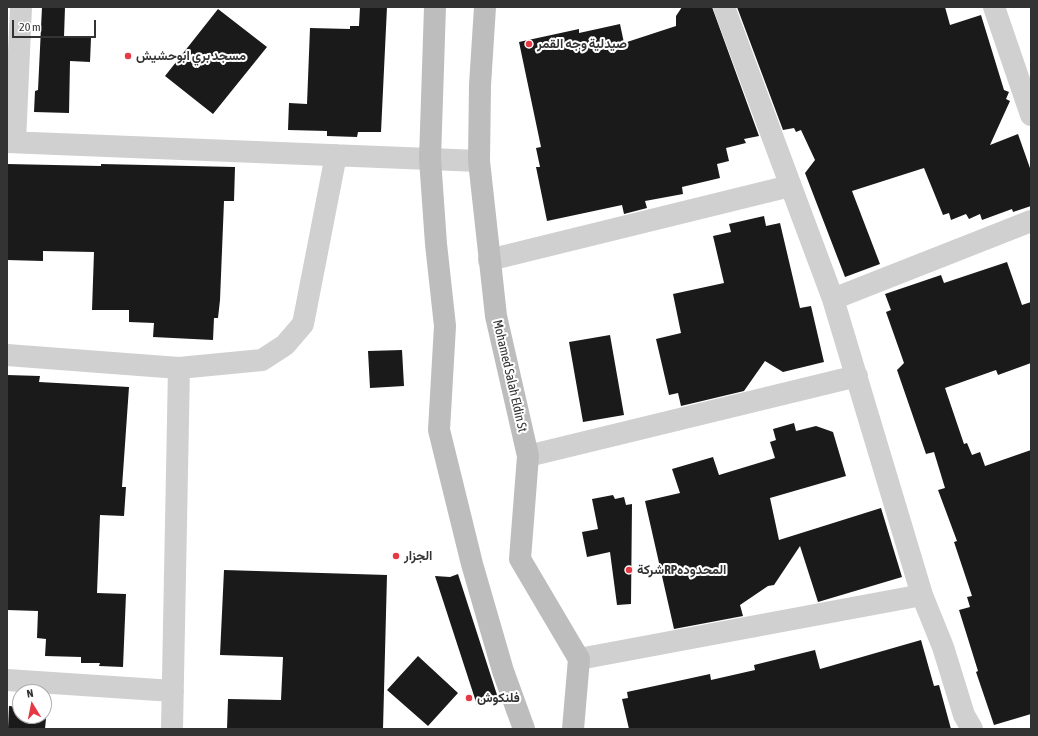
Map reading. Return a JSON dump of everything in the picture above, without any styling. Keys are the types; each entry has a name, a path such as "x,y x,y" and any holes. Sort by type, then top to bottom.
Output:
{"main road":[{"path":"435,7 430,159 436,244 445,326 439,430 472,564 503,671 524,729"},
{"name":"Mohamed Salah Eldin St","path":"487,8 480,85 479,161 496,316 528,456 520,559 579,659"},
{"path":"573,729 579,659"}],"street":[{"path":"21,7 11,142 479,161"},
{"path":"724,7 833,299 922,595 943,647 964,715 972,729"},
{"path":"994,7 1031,115"},
{"path":"7,354 178,368 262,360 285,345 304,324 336,155"},
{"path":"490,260 790,186"},
{"path":"833,299 1031,221"},
{"path":"172,729 178,368"},
{"path":"528,456 857,376"},
{"path":"579,659 922,595"},
{"path":"7,680 173,691"}],"building":[{"path":"42,7 65,7 64,37 91,38 90,62 70,61 69,113 34,112 35,91 38,90"},
{"path":"360,7 387,7 381,132 358,132 357,137 327,136 327,131 288,130 289,103 307,104 310,28 350,29 350,26 359,26"},
{"path":"682,7 712,7 759,136 744,139 746,143 726,148 729,161 717,164 720,178 682,187 683,194 645,201 647,208 624,214 622,205 547,221 536,167 540,167 536,148 541,147 519,42 579,29 579,33 620,24 624,43 676,26 676,16"},
{"path":"737,7 945,7 950,25 981,15 1004,90 1009,92 1006,99 1010,101 990,145 1018,134 1031,171 1031,206 1013,212 1012,209 982,220 980,214 969,219 966,214 951,220 949,213 943,215 924,168 852,191 880,264 845,277 805,173 815,160 801,130 796,132 794,128 783,130"},
{"path":"218,9 267,47 213,114 165,76"},
{"path":"7,164 101,166 101,164 235,167 234,201 224,201 220,300 218,318 214,318 213,340 153,337 154,323 129,322 129,310 92,310 94,252 43,251 43,261 7,260"},
{"path":"764,216 766,226 780,223 800,308 811,306 824,362 783,372 765,361 744,391 681,406 678,393 669,395 656,339 681,333 673,294 724,283 713,236 731,232 729,224"},
{"path":"1007,262 1022,305 1031,302 1031,363 998,375 996,370 945,388 964,444 967,443 972,455 980,452 985,466 1031,450 1031,714 994,725 976,672 978,671 959,610 970,607 967,597 972,596 954,542 957,541 938,490 945,488 934,452 926,454 897,370 904,363 886,312 891,310 885,294 941,275 944,283"},
{"path":"610,335 624,415 583,422 569,342"},
{"path":"402,350 404,386 370,388 368,351"},
{"path":"7,375 40,376 39,382 129,387 122,487 126,487 124,516 100,515 97,593 126,594 123,667 99,666 100,663 81,663 81,657 45,656 46,639 37,638 38,611 7,610"},
{"path":"794,423 796,431 816,426 833,432 846,476 770,498 779,540 881,508 902,577 818,602 800,546 774,585 768,586 740,605 743,616 674,629 645,501 680,493 672,469 713,457 719,475 775,458 770,442 776,440 773,429"},
{"path":"613,495 615,499 624,497 626,505 632,504 631,604 617,605 610,552 587,557 582,532 598,529 592,499"},
{"path":"224,570 387,575 383,729 227,729 228,699 281,700 283,657 220,655"},
{"path":"458,574 498,698 477,705 435,576 450,577"},
{"path":"921,640 934,686 939,685 951,729 629,729 622,699 628,698 627,692 710,674 711,680 755,670 754,665 815,650 820,669"},
{"path":"418,656 458,693 428,726 387,690"},
{"path":"9,706 12,706 12,724 45,724 45,729 8,729"}],"place":[{"name":"صيدلية وجه القمر","path":"529,44"},
{"name":"مسجد بري ابوحشيش","path":"128,56"},
{"name":"الجزار","path":"396,556"},
{"name":"شركةRPالمحدوده","path":"629,570"},
{"name":"فلنكوش","path":"469,698"}]}
